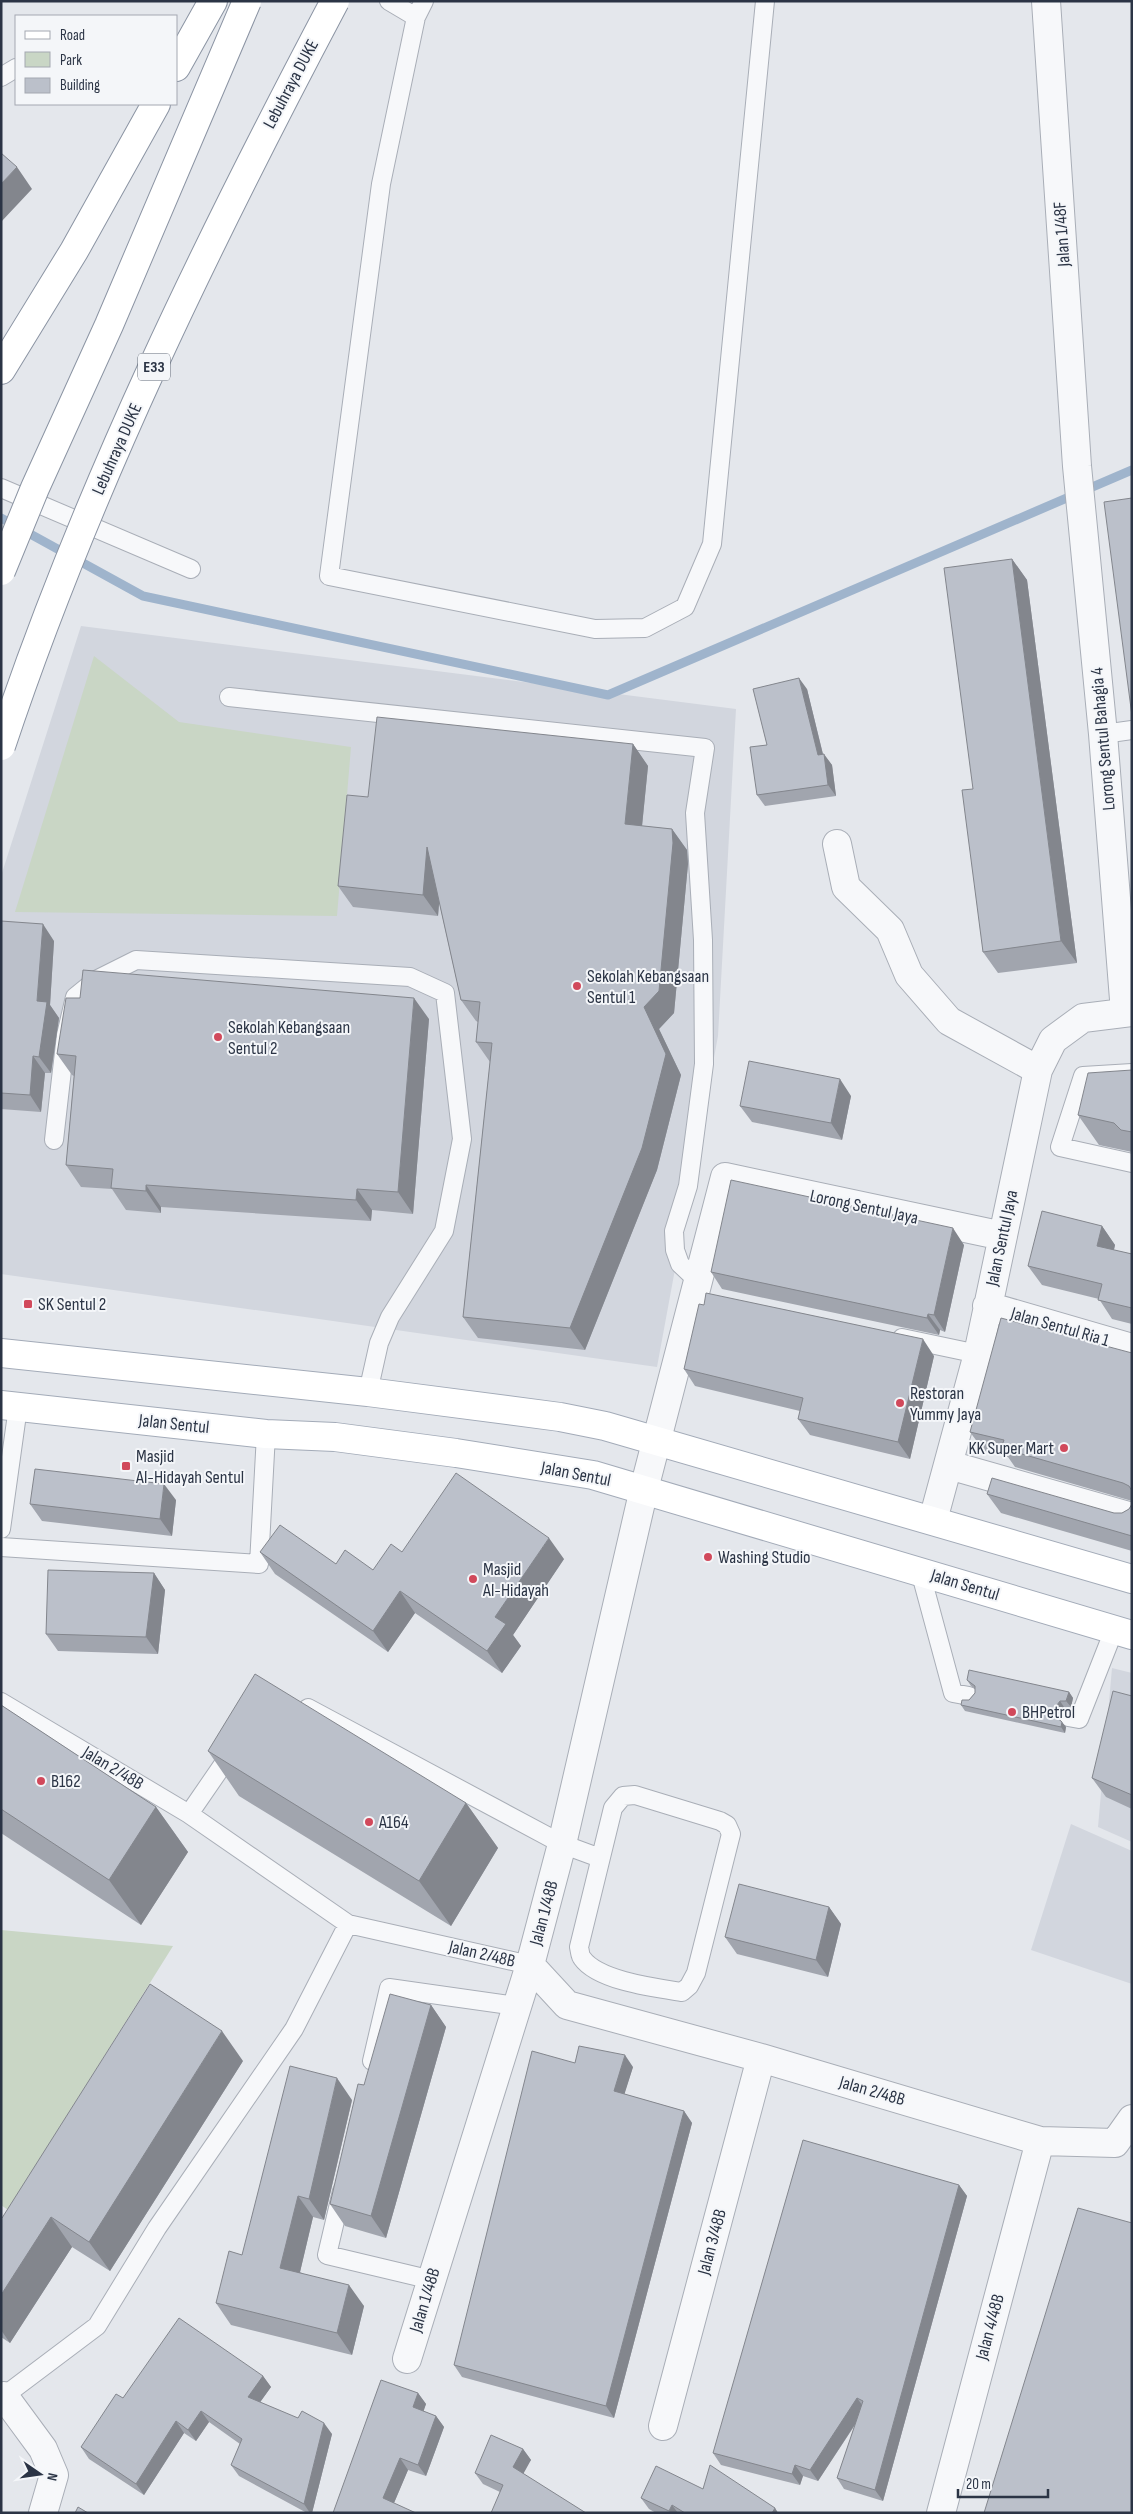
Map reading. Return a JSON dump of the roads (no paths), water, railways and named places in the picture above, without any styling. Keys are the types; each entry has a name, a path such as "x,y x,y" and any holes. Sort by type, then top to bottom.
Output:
{"main road":[{"path":"178,64 213,1"},
{"path":"1,571 35,488 109,325 247,1"},
{"name":"Lebuhraya DUKE","path":"1,746 26,673 88,511 160,353 264,134 335,1"},
{"path":"1,370 74,251 155,105"},
{"path":"1,1352 368,1392 560,1418 605,1426 1132,1578"},
{"name":"Jalan Sentul","path":"10,1406 266,1434 335,1437 456,1453 593,1475 1123,1632"}],"street":[{"name":"Jalan 1/48F","path":"1046,1 1077,466"},
{"name":"Lorong Sentul Bahagia 4","path":"1077,466 1129,1012"},
{"path":"837,844 846,887 890,930 909,976 949,1021 1038,1070"},
{"name":"Jalan Sentul Jaya","path":"933,1520 978,1354 1038,1070 1053,1040 1083,1018 1129,1012"},
{"name":"Jalan 1/48B","path":"407,2359 530,1965 562,1844 656,1440 702,1291 725,1177"},
{"name":"Lorong Sentul Jaya","path":"725,1177 1003,1236"},
{"name":"Jalan Sentul Ria 1","path":"988,1306 1132,1348"},
{"path":"949,1465 1132,1517"},
{"name":"Jalan 2/48B","path":"530,1965 567,2005 761,2058 1040,2141 1123,2148 1132,2118"},
{"name":"Jalan 3/48B","path":"663,2426 761,2058"},
{"name":"Jalan 4/48B","path":"941,2513 1040,2141"},
{"path":"3,2395 43,2449 54,2475 43,2513"}],"lane":[{"path":"389,1 416,17"},
{"path":"424,1 416,17 381,184 329,576 595,629 645,628 686,607 712,544 765,1"},
{"path":"1,77 15,69"},
{"path":"1,488 191,569"},
{"path":"229,697 705,748 695,813 703,940 704,1064 688,1186 674,1231 675,1250 680,1264 702,1291"},
{"path":"1103,734 1132,730"},
{"path":"54,1140 66,1035 75,997 96,980 136,960 410,977 445,993 462,1139 444,1231 390,1318 379,1343 368,1392"},
{"path":"1132,1073 1083,1076 1060,1147 1132,1163"},
{"path":"890,1335 978,1354"},
{"path":"1,1529 10,1406"},
{"path":"1,1547 259,1564 266,1434"},
{"path":"920,1571 952,1693 969,1696"},
{"path":"1068,1717 1079,1719 1123,1632"},
{"path":"292,1699 562,1844 600,1858"},
{"name":"Jalan 2/48B","path":"1,1702 189,1814 348,1924 530,1965"},
{"path":"189,1814 242,1736"},
{"path":"635,1795 720,1821 727,1825 732,1834 719,1888 696,1973 689,1986 682,1992 610,1976 594,1969 582,1958 579,1947 580,1939 600,1858 613,1808 623,1796 635,1795"},
{"path":"3,2395 97,2326 157,2228 294,2029 348,1924"},
{"path":"369,2074 389,1988 516,2006"},
{"path":"345,2178 327,2255 432,2280"}],"waterway":[{"path":"1,518 143,596 608,695 1132,470"}],"place":[{"name":"Sekolah Kebangsaan Sentul 1","path":"577,986"},
{"name":"Sekolah Kebangsaan Sentul 2","path":"218,1037"},
{"name":"SK Sentul 2","path":"28,1304"},
{"name":"Restoran Yummy Jaya","path":"900,1403"},
{"name":"KK Super Mart","path":"1064,1448"},
{"name":"Masjid Al-Hidayah Sentul","path":"126,1466"},
{"name":"Washing Studio","path":"708,1557"},
{"name":"Masjid Al-Hidayah","path":"473,1579"},
{"name":"BHPetrol","path":"1012,1712"},
{"name":"B162","path":"41,1781"},
{"name":"A164","path":"369,1822"}]}
